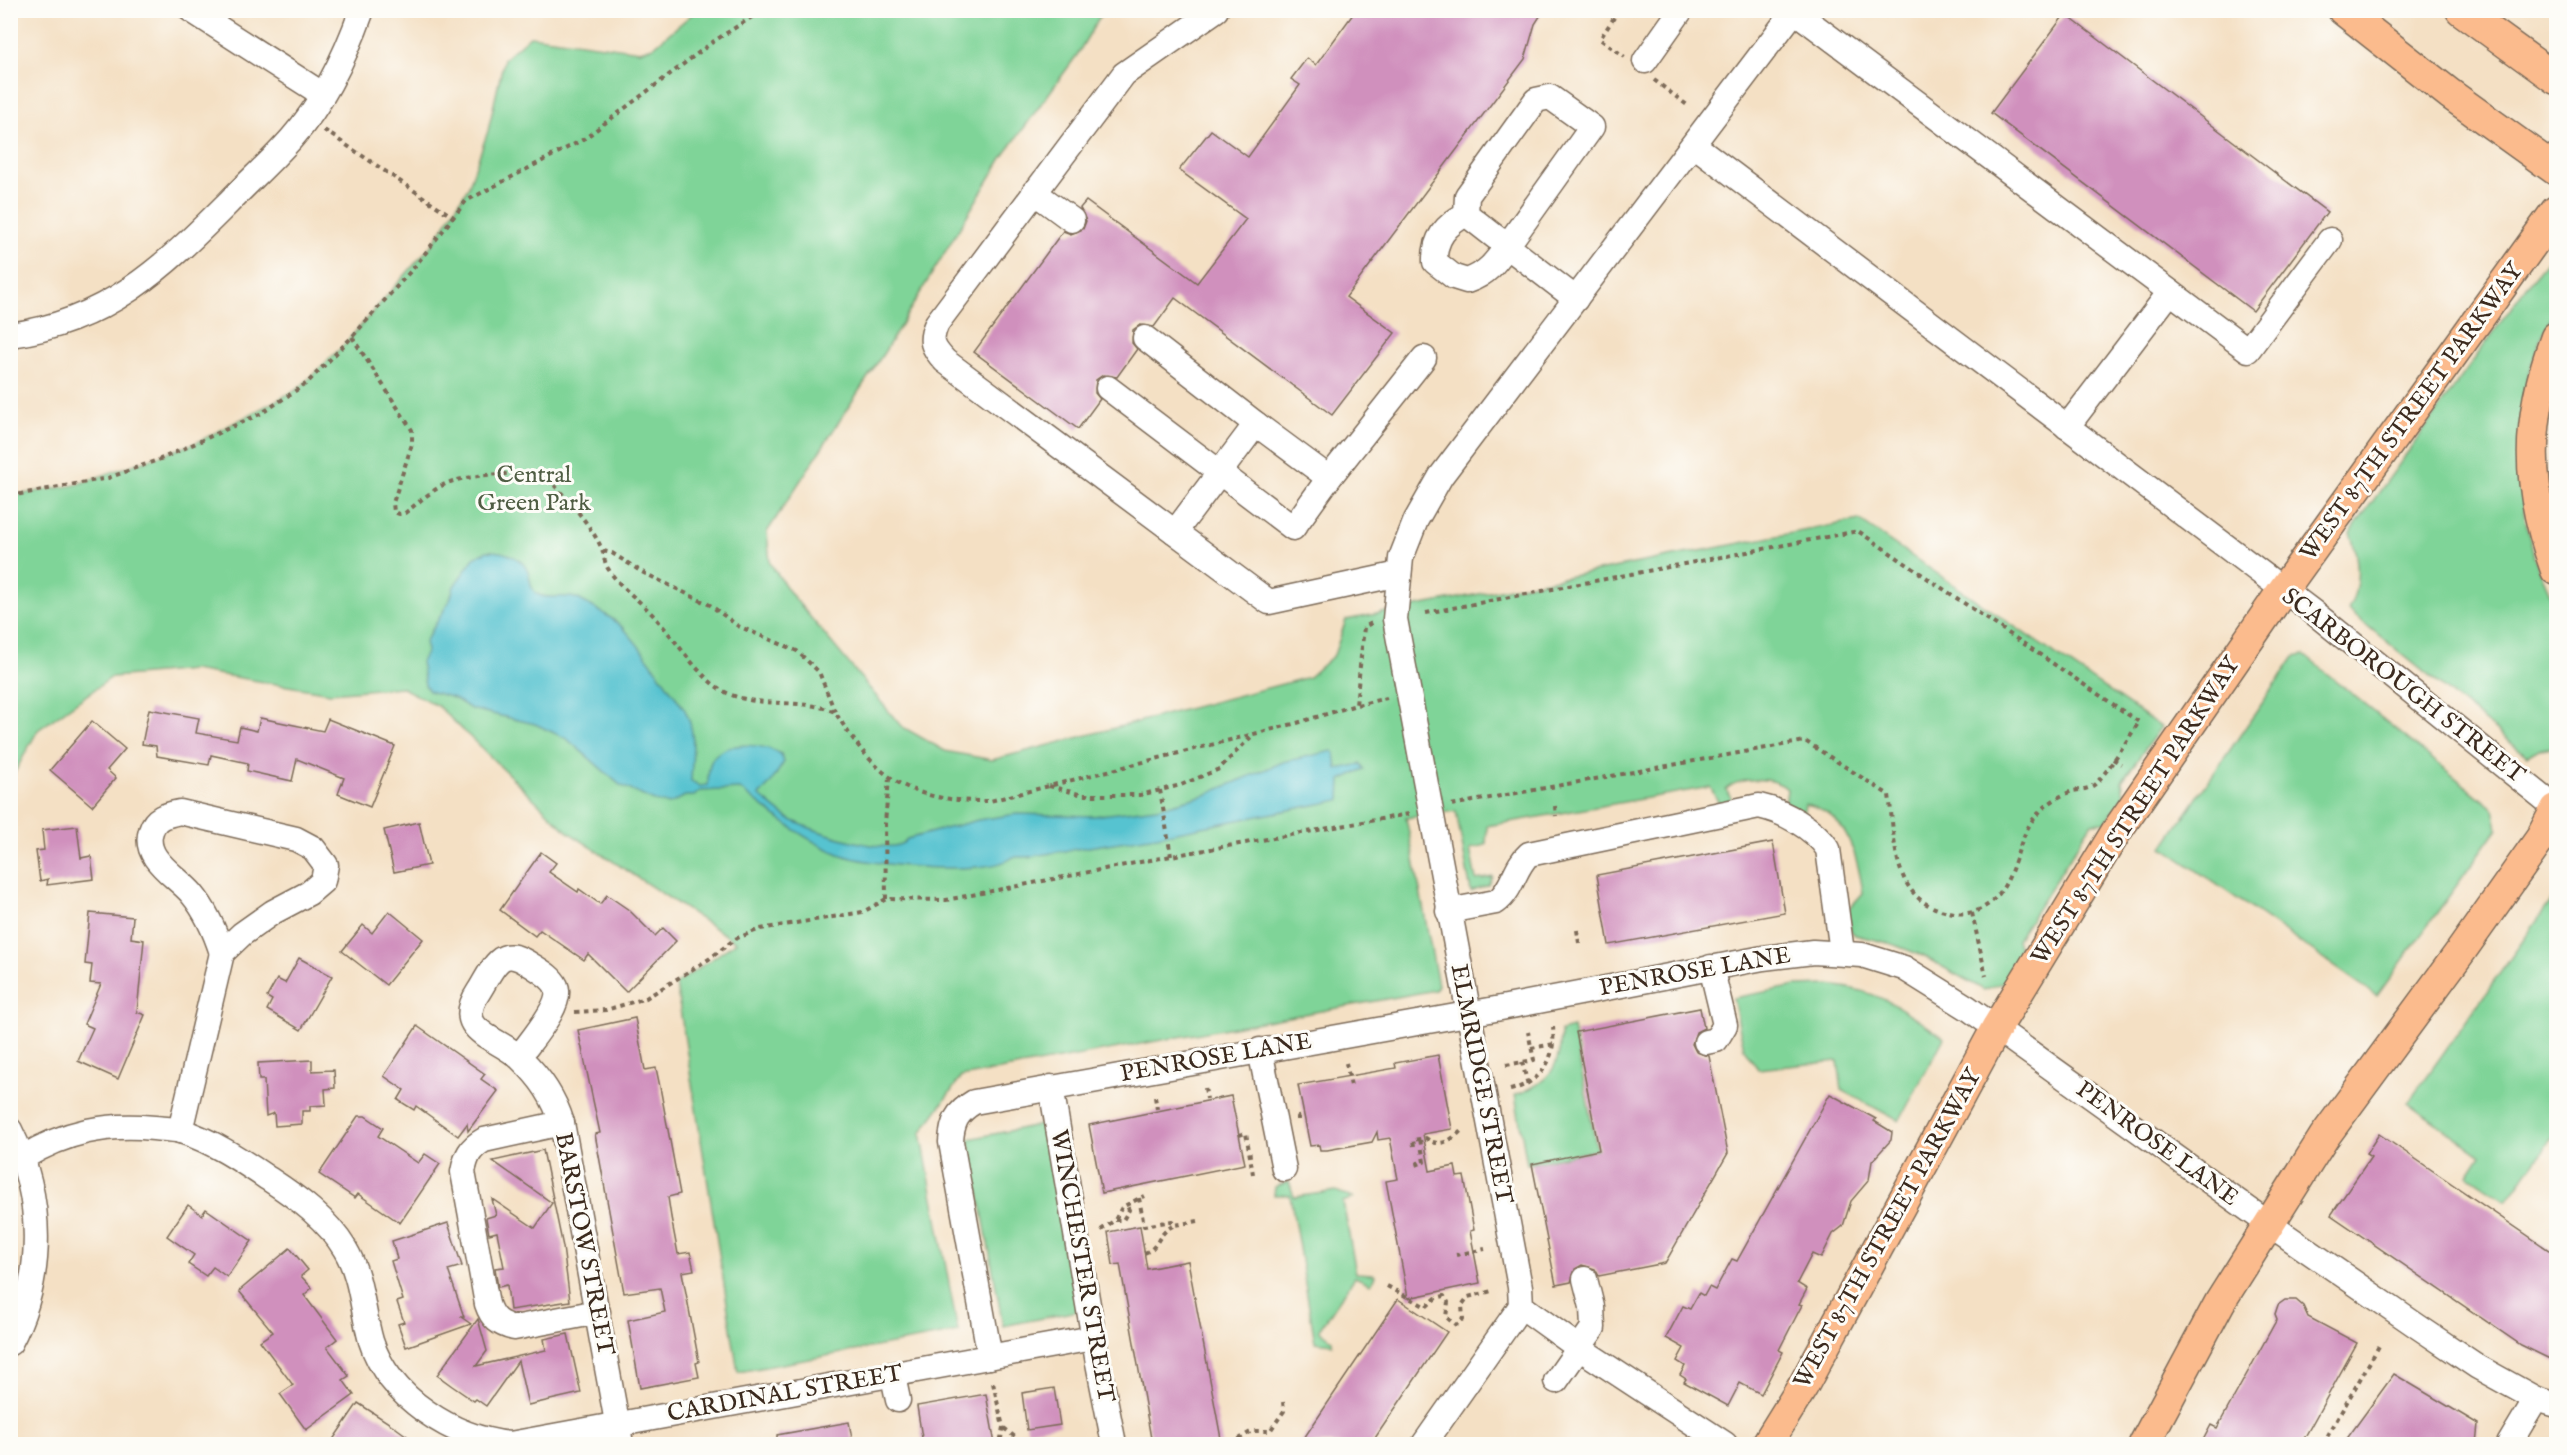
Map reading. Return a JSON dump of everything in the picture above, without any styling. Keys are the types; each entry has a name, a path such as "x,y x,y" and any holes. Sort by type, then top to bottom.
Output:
{"main road":[{"path":"2343,10 2450,94 2556,170"},
{"path":"2461,10 2553,73"},
{"name":"WEST 87TH STREET PARKWAY","path":"1767,1444 1803,1386 1997,1027 2116,832 2283,590 2556,211"},
{"path":"2556,337 2536,402 2532,434 2537,506 2556,570"},
{"path":"2144,1444 2220,1302 2324,1137 2538,842 2556,808"}],"street":[{"path":"191,10 322,94"},
{"path":"10,335 36,332 104,306 144,281 183,248 293,137 347,52 362,10"},
{"path":"1216,10 1124,74 937,323 931,335 933,348 945,361 1269,602 1399,574"},
{"path":"1645,61 1681,10"},
{"path":"1794,11 2248,350 2330,240"},
{"name":"ELMRIDGE STREET","path":"1521,1306 1520,1287 1430,810 1386,620 1399,574 1401,558 1416,520 1441,476 1794,11"},
{"path":"1550,97 1592,127 1493,267 1482,276 1467,281 1442,270 1434,262 1434,248 1443,230 1466,214 1467,196 1536,100 1550,97"},
{"name":"SCARBOROUGH STREET","path":"1694,145 2283,590 2556,808"},
{"path":"1034,192 1072,220"},
{"path":"1466,214 1576,299"},
{"path":"2067,427 2170,292"},
{"path":"1145,338 1329,478"},
{"path":"1108,388 1293,528 1329,478 1424,358"},
{"path":"1175,532 1256,424"},
{"path":"1448,911 1496,902 1503,897 1521,861 1529,854 1759,806 1769,808 1821,838 1828,849 1832,865 1842,952"},
{"path":"180,1131 222,953 213,925 192,894 152,854 148,837 152,826 162,816 180,812 296,839 313,848 326,865 323,881 309,893 273,912 242,934 222,953"},
{"name":"PENROSE LANE","path":"990,1357 951,1142 951,1132 961,1109 974,1102 1711,968 1813,952 1842,952 1884,960 1904,968 1997,1027 2269,1224 2469,1361 2546,1402"},
{"path":"1706,1042 1716,1040 1725,1025 1711,968"},
{"path":"1260,1050 1284,1169"},
{"name":"BARSTOW STREET","path":"519,1057 541,1080 555,1100 562,1123 619,1434"},
{"name":"WINCHESTER STREET","path":"1051,1087 1114,1444"},
{"path":"562,1123 484,1140 473,1146 466,1157 463,1172 487,1304 491,1315 501,1324 514,1328 598,1312"},
{"name":"CARDINAL STREET","path":"24,1157 50,1141 105,1127 180,1131 236,1157 292,1194 321,1218 345,1249 355,1271 371,1341 383,1369 402,1391 456,1430 484,1441 510,1444 619,1434 893,1376 1094,1338"},
{"path":"10,1130 24,1157 36,1224 36,1260 31,1293 10,1343"},
{"path":"1556,1381 1593,1328 1592,1307 1585,1279"},
{"path":"1424,1444 1521,1306 1579,1348 1725,1444"},
{"path":"893,1376 898,1400"},
{"path":"2509,1444 2546,1402"}],"path":[{"path":"10,496 108,478 163,458 262,413 307,383 352,338 416,264 466,201 585,139 714,41 763,10"},
{"path":"306,118 453,217"},
{"path":"352,338 412,430 412,444 393,503 394,512 405,513 450,482 490,475 541,478 555,485 603,551 603,560 618,582 647,609 683,653 715,686 744,699 802,702 835,712"},
{"path":"571,1015 576,1011 606,1010 624,1006 646,998 709,959 735,939 760,929 863,912 886,899 946,900 1171,856 1805,741 1889,795 1898,863 1910,891 1924,904 1935,909 1957,914 1972,913 1992,902 2001,891 2011,873 2025,833 2035,817 2057,798 2094,786 2139,722 1858,531 1426,613"},
{"path":"603,551 612,553 642,572 710,605 738,626 797,651 819,672 835,712 860,750 889,779 915,790 970,801 990,801 1391,697"},
{"path":"1356,705 1364,627 1386,620"},
{"path":"1048,786 1083,795 1140,795 1181,785 1218,769 1253,734"},
{"path":"2114,759 2121,764"},
{"path":"886,899 885,823 889,779"},
{"path":"1160,790 1171,856"},
{"path":"1554,806 1556,816"},
{"path":"1972,913 1986,976"},
{"path":"1576,930 1579,943"},
{"path":"1510,1090 1528,1085 1544,1071 1555,1044 1553,1027"},
{"path":"1506,1065 1534,1060 1528,1032"},
{"path":"1532,1048 1555,1044"},
{"path":"1522,1062 1528,1085"},
{"path":"1346,1063 1351,1086"},
{"path":"1205,1088 1207,1099"},
{"path":"1155,1097 1157,1109"},
{"path":"1414,1146 1413,1140 1426,1138 1431,1142 1449,1141 1462,1130"},
{"path":"1239,1135 1246,1133 1253,1174"},
{"path":"1419,1166 1418,1163 1424,1162 1420,1139"},
{"path":"1101,1230 1115,1220 1126,1204 1144,1196"},
{"path":"1139,1198 1144,1226 1172,1221 1175,1225"},
{"path":"1115,1220 1123,1220 1128,1215 1129,1210 1126,1204"},
{"path":"1144,1252 1155,1246 1164,1229 1198,1221"},
{"path":"1456,1255 1485,1250"},
{"path":"1387,1286 1426,1307 1439,1293 1448,1302 1446,1317 1456,1325 1463,1320 1462,1305 1468,1297 1492,1291"},
{"path":"2323,1444 2379,1346"},
{"path":"993,1383 1003,1427 1000,1444"},
{"path":"1231,1444 1252,1431 1270,1431 1284,1411 1283,1402"},
{"path":"1003,1427 1016,1437"}],"green space":[{"name":"Central Green Park","path":"697,10 1103,11 1077,55 1002,158 885,351 767,532 770,563 791,594 901,726 945,751 992,760 1309,677 1334,655 1346,620 1859,520 2161,727 2122,781 2124,796 2106,822 2092,823 2017,940 2022,955 2007,981 1984,990 1923,956 1892,944 1855,935 1851,931 1847,911 1863,893 1858,865 1848,838 1831,816 1819,808 1805,804 1803,815 1785,806 1787,789 1774,782 1748,780 1739,782 1726,789 1732,800 1719,803 1710,787 1487,826 1486,845 1470,849 1476,880 1493,877 1489,885 1471,892 1456,811 1406,818 1438,985 1435,990 961,1077 921,1133 958,1332 738,1372 676,984 736,942 568,832 438,706 401,687 330,693 193,670 112,677 38,730 11,779 11,496 75,485 196,443 298,389 342,347 434,242 468,188 488,131 504,59 530,36 640,51 653,47"},
{"path":"2556,250 2556,307 2538,345 2527,381 2524,513 2534,557 2556,607 2556,747 2539,749 2527,756 2348,610 2357,582 2357,562 2350,533 2531,280"},
{"path":"2304,655 2494,809 2498,828 2377,996 2163,847 2294,657"},
{"path":"2556,894 2556,1132 2506,1201 2468,1175 2481,1155 2408,1103"},
{"path":"1829,985 1878,996 1891,1002 1944,1038 1899,1121 1842,1090 1838,1061 1758,1069 1744,1049 1733,998 1796,986"},
{"path":"1573,1028 1597,1150 1527,1164 1515,1095 1537,1085 1551,1072 1559,1054 1561,1031"},
{"path":"1043,1124 1078,1311 1003,1326 969,1139"},
{"path":"1289,1181 1294,1197 1336,1191 1353,1198 1343,1202 1356,1273 1376,1276 1371,1284 1355,1277 1319,1330 1332,1340 1332,1344 1315,1342 1290,1195 1274,1195 1275,1187"}],"water":[{"path":"487,551 504,553 519,560 527,569 531,586 537,594 578,599 610,618 627,632 650,660 689,719 693,753 691,781 700,786 708,785 712,760 729,748 747,745 774,751 781,754 784,762 770,784 759,795 793,821 817,831 853,841 870,845 899,845 907,839 978,820 1017,814 1093,816 1157,808 1205,795 1283,762 1332,751 1335,753 1337,769 1361,764 1364,769 1341,780 1340,800 1157,836 1027,857 1013,857 1000,863 980,867 928,868 854,858 825,848 800,833 740,789 700,791 694,796 685,796 670,804 654,801 620,785 567,739 535,724 471,709 454,698 429,691 425,685 421,662 427,651 425,642 450,600 454,586 474,558"}],"building":[{"path":"1356,10 1544,10 1535,24 1525,59 1346,297 1395,333 1332,415 1175,298 1154,327 1140,325 1133,330 1132,343 1137,349 1117,377 1103,375 1096,380 1095,393 1100,399 1078,429 974,352 1063,231 1071,234 1083,229 1086,221 1080,208 1086,201 1197,283 1246,219 1179,170 1211,130 1248,157 1300,85 1291,79 1307,58 1316,65"},
{"path":"2065,14 2327,212 2253,311 1991,113"},
{"path":"149,709 199,718 196,733 237,740 240,727 257,731 260,718 323,731 328,719 395,746 370,807 338,794 344,778 297,759 292,781 247,771 248,763 211,755 209,765 157,756 156,746 142,744"},
{"path":"92,721 125,749 107,770 116,778 92,806 50,770"},
{"path":"419,822 429,865 394,872 384,830"},
{"path":"77,826 81,858 91,856 94,879 47,885 48,879 40,881 36,851 44,850 42,830"},
{"path":"1773,842 1785,913 1609,945 1597,875"},
{"path":"541,852 556,863 549,872 578,892 579,889 600,904 607,895 629,910 655,936 663,928 676,941 626,992 588,954 584,960 540,930 535,936 500,910"},
{"path":"389,911 423,939 386,985 342,951 363,925 372,933"},
{"path":"90,913 133,917 131,938 144,940 137,1012 145,1015 118,1079 78,1061 93,1028 84,1024 101,984 90,983 92,965 85,964"},
{"path":"299,958 332,976 301,1030 267,1010 272,1000 267,997 277,979 285,983"},
{"path":"1700,1008 1704,1028 1696,1032 1692,1044 1696,1052 1709,1056 1728,1153 1665,1263 1599,1276 1595,1269 1582,1265 1575,1269 1571,1282 1556,1285 1532,1164 1599,1150 1576,1032"},
{"path":"635,1018 645,1070 656,1068 680,1194 668,1197 678,1254 690,1252 694,1270 682,1272 699,1362 696,1363 699,1377 640,1388 628,1320 665,1312 660,1288 624,1293 595,1134 600,1133 578,1030"},
{"path":"417,1026 485,1074 481,1079 498,1091 468,1131 467,1124 458,1136 416,1106 414,1110 398,1100 404,1090 384,1076"},
{"path":"1438,1055 1452,1129 1423,1134 1430,1171 1455,1166 1457,1177 1464,1176 1474,1230 1470,1231 1480,1283 1408,1298 1386,1181 1398,1179 1390,1138 1378,1140 1377,1132 1372,1142 1327,1150 1320,1150 1319,1145 1310,1146 1298,1085 1396,1068 1395,1063"},
{"path":"312,1060 312,1071 334,1070 335,1088 325,1089 326,1105 310,1106 310,1111 302,1111 302,1124 275,1126 274,1113 266,1116 264,1080 259,1080 258,1063"},
{"path":"1830,1094 1876,1119 1874,1121 1892,1132 1891,1140 1872,1161 1869,1180 1851,1201 1843,1226 1833,1234 1821,1258 1812,1254 1797,1283 1807,1289 1799,1304 1802,1305 1779,1350 1783,1352 1761,1394 1740,1383 1728,1406 1684,1382 1686,1379 1680,1375 1685,1366 1677,1361 1684,1348 1666,1338 1683,1306 1690,1309 1699,1293 1704,1296 1709,1287 1715,1290 1732,1259 1737,1261"},
{"path":"1231,1096 1245,1164 1102,1193 1089,1125"},
{"path":"358,1116 365,1116 383,1128 378,1136 418,1163 425,1154 440,1164 400,1223 358,1194 355,1198 319,1174"},
{"path":"2379,1134 2556,1255 2556,1362 2521,1345 2331,1215 2371,1157 2366,1154"},
{"path":"543,1150 563,1247 570,1301 510,1310 507,1285 498,1287 495,1268 504,1267 497,1232 489,1234 486,1218 496,1215 492,1199 535,1228 552,1203 493,1161"},
{"path":"188,1205 202,1215 206,1209 252,1241 227,1277 213,1267 206,1276 188,1264 194,1255 167,1236"},
{"path":"448,1223 462,1266 448,1270 464,1317 461,1317 471,1324 406,1347 398,1324 404,1322 397,1302 403,1300 391,1261 397,1259 392,1241"},
{"path":"1140,1226 1147,1269 1188,1261 1222,1444 1152,1444 1120,1264 1113,1265 1108,1232"},
{"path":"290,1248 308,1270 301,1276 312,1288 304,1295 337,1339 327,1347 349,1376 343,1380 354,1395 306,1430 280,1394 293,1385 260,1341 273,1332 239,1291"},
{"path":"1398,1299 1447,1332 1371,1444 1300,1444"},
{"path":"2285,1300 2296,1300 2303,1306 2308,1317 2357,1343 2301,1444 2201,1444 2211,1425 2217,1428 2277,1319 2275,1314 2278,1305"},
{"path":"478,1319 487,1351 476,1366 546,1350 544,1339 568,1334 581,1393 528,1405 518,1361 486,1406 452,1386 437,1375"},
{"path":"2394,1374 2478,1424 2476,1444 2343,1444"},
{"path":"1054,1388 1060,1425 1027,1430 1022,1393"},
{"path":"986,1394 995,1444 923,1444 917,1406"},
{"path":"358,1403 392,1425 418,1444 330,1444"},
{"path":"849,1422 853,1444 777,1444 777,1435"}]}
